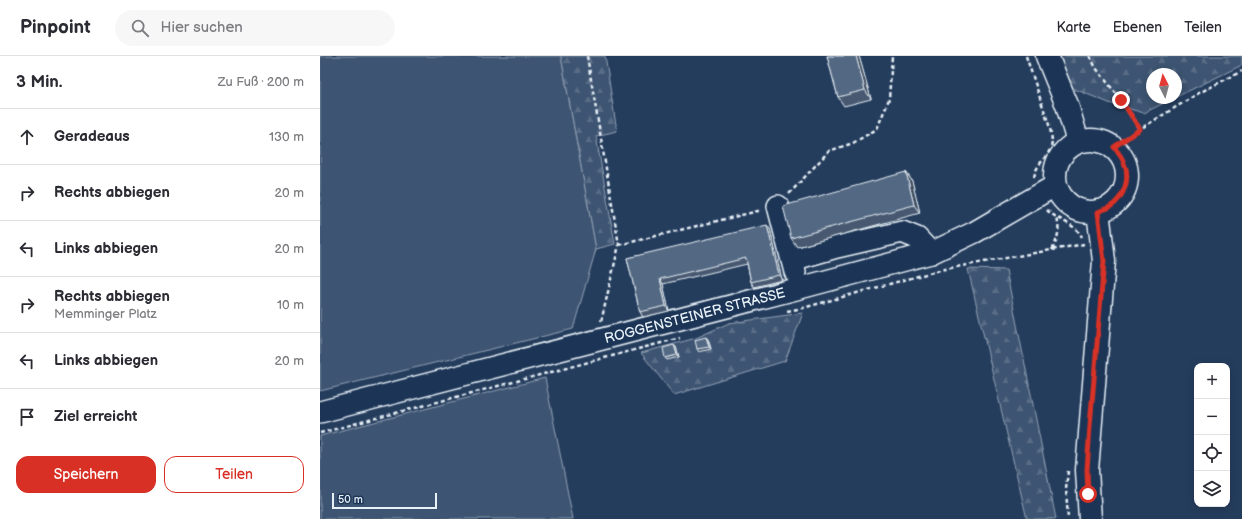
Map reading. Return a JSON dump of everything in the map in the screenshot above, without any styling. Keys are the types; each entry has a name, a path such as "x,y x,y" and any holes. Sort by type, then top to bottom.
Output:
{"main road":[{"path":"1047,56 1067,105 1078,142"},
{"path":"1088,140 1100,141 1114,147 1125,164 1127,176 1125,188 1119,199 1110,207 1098,212 1082,211 1067,204 1060,196 1047,190 1061,155 1068,148 1078,142 1088,140"},
{"path":"1090,519 1087,470 1104,261 1098,212"}],"street":[{"name":"ROGGENSTEINER STRASSE","path":"320,412 931,253 975,232 1047,190"},
{"path":"778,206 800,288"},
{"path":"792,260 837,247 902,232 917,238 931,253"}],"path":[{"path":"587,56 619,245 600,320 605,339"},
{"path":"619,245 778,206 829,151 853,143 877,129 889,99 892,56"},
{"path":"782,312 803,308 940,270 1084,244 1082,235 1076,228 1057,218 1044,207 1047,190 1034,182 1035,172 1048,154 1051,147 1052,137 1026,56"},
{"path":"1090,56 1096,68 1121,100 1140,129"},
{"path":"1114,147 1140,129 1199,93 1242,72"},
{"path":"1052,250 1058,235 1059,226 1057,218"},
{"path":"320,433 662,344 682,337"}],"green space":[{"path":"320,56 561,56 596,249 573,329 320,391"},
{"path":"561,56 605,56 617,131 596,136 615,244 596,249"},
{"path":"1059,56 1242,56 1242,65 1182,94 1182,68 1146,68 1146,104 1162,104 1144,113 1109,103 1072,88"},
{"path":"968,269 1006,270 1056,519 1027,519"},
{"path":"803,313 785,361 674,395 641,353 696,338 729,323"},
{"path":"545,378 573,519 320,519 320,436"}],"building":[{"path":"827,56 856,56 865,90 838,97"},
{"path":"906,172 914,205 791,238 783,206"},
{"path":"767,225 779,275 751,282 746,258 660,279 666,306 640,312 627,258"},
{"path":"706,337 709,347 697,349 695,340"},
{"path":"674,345 677,355 665,358 663,348"}],"route":[{"path":"1088,494 1087,470 1090,426 1104,261 1098,212 1110,207 1119,199 1125,188 1127,176 1125,164 1114,147 1140,129 1121,100"}]}
